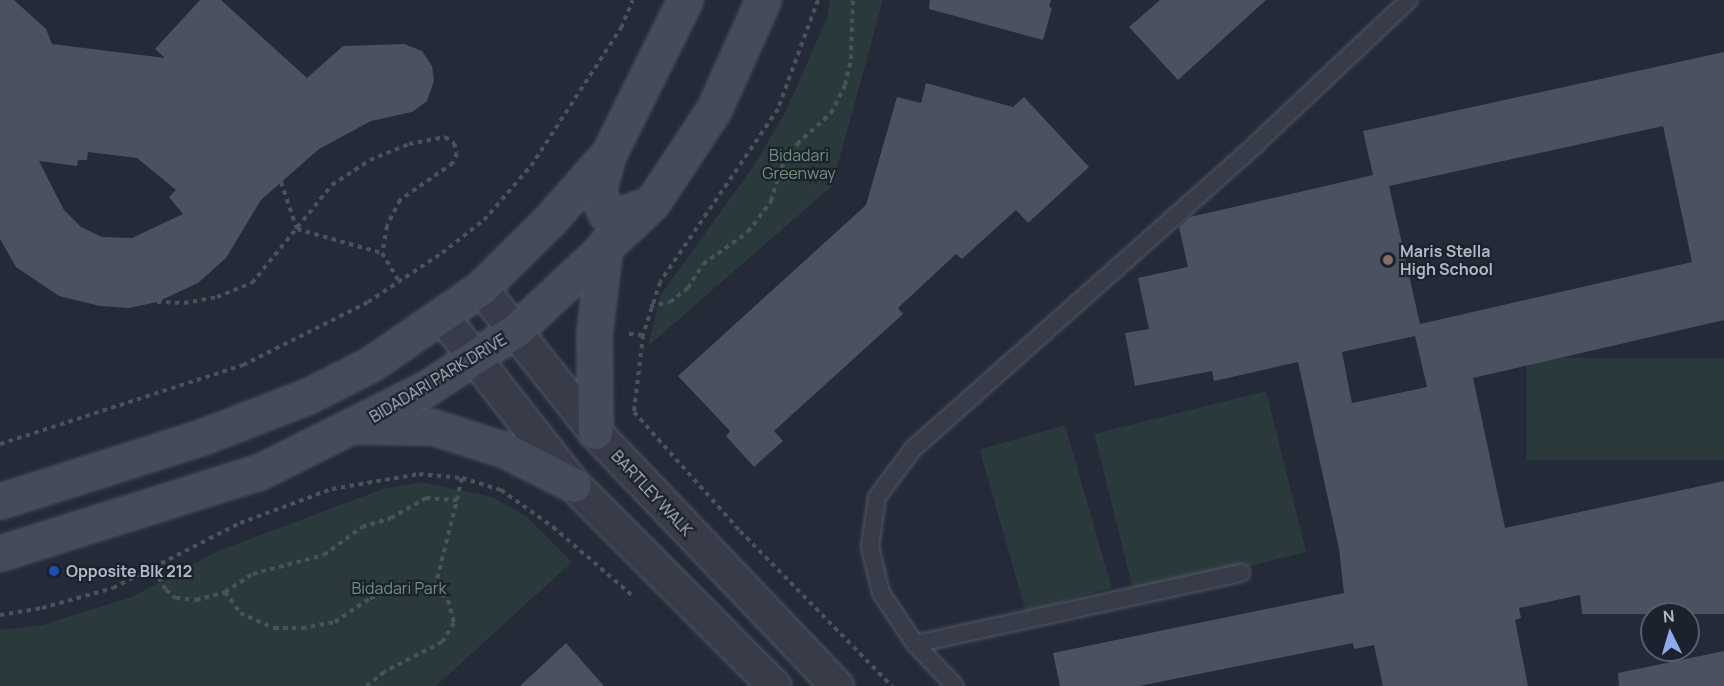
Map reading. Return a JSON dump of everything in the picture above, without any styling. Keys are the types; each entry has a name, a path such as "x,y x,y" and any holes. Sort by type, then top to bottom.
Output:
{"street":[{"path":"652,203 620,215 605,213 598,190 609,153 685,0"},
{"name":"BIDADARI PARK DRIVE","path":"0,553 259,472 358,426 477,359 516,330 652,203 714,108 763,0"},
{"path":"0,501 202,437 308,396 371,364 481,288 549,221 609,153"},
{"path":"595,432 594,334 605,245"},
{"name":"BARTLEY WALK","path":"481,288 595,432 837,686"},
{"path":"442,316 574,485 774,686"},
{"path":"358,426 433,427 505,450 574,485"}],"lane":[{"path":"955,686 915,644 882,592 870,547 877,497 913,449 1256,144 1409,0"},
{"path":"915,644 1241,573"}],"path":[{"path":"0,444 243,365 368,302 484,220 531,166 615,37 633,0"},
{"path":"818,0 778,109 660,282 650,306 643,335 634,412 740,531 892,686"},
{"path":"650,306 670,302 688,288 703,264 748,232 771,201 781,168 797,144 831,113 849,68 853,0"},
{"path":"157,302 184,303 217,297 252,283 332,185 370,160 409,144 445,137 454,143 457,153 453,163 400,200 387,226 382,252 398,280"},
{"path":"280,182 297,229"},
{"path":"297,229 382,252"},
{"path":"0,615 42,608 113,588 154,570 240,523 332,489 419,474 462,478 501,490 553,527 641,603"},
{"path":"435,588 462,478"},
{"path":"154,570 166,590 176,598 196,600 225,592 253,574 324,555 362,526 391,518 426,498 457,500"},
{"path":"225,592 240,613 274,628 302,628 335,622 370,598 406,586 435,588 448,600 453,623 442,642 384,672 367,686"}],"green space":[{"name":"Bidadari Greenway","path":"830,0 883,0 832,186 648,346 660,296 755,164 786,111 827,18"},
{"path":"1527,358 1724,358 1724,460 1527,460"},
{"path":"1266,391 1306,552 1134,595 1094,434"},
{"path":"1065,425 1112,587 1026,612 979,450"},
{"name":"Bidadari Park","path":"421,482 492,497 526,516 572,562 436,686 0,686 0,630 42,625 132,597 218,551 383,489"}],"building":[{"path":"0,0 14,0 46,29 52,44 165,58 155,49 200,0 221,0 307,78 343,46 404,44 422,51 432,66 434,81 427,101 412,112 371,121 319,149 261,200 226,258 198,283 157,302 129,308 100,306 59,296 16,267 0,239","holes":["88,152 137,158 176,190 169,197 183,214 132,238 102,237 81,227 64,210 39,161 77,166 78,160 87,160"]},
{"path":"930,0 1051,0 1049,7 1052,8 1043,40 929,9"},
{"path":"1160,0 1266,0 1178,80 1129,27"},
{"name":"Maris Stella High School","path":"1724,52 1724,320 1473,378 1505,528 1724,481 1724,614 1700,614 1700,602 1640,602 1640,614 1582,614 1580,595 1519,608 1521,618 1515,620 1528,686 1383,686 1374,645 1354,649 1353,643 1139,686 1060,686 1053,653 1344,593 1339,549 1298,362 1214,381 1212,371 1135,386 1125,333 1149,329 1138,278 1188,267 1179,227 1190,217 1373,175 1363,131","holes":["1663,126 1692,262 1420,324 1389,186","1415,336 1427,387 1352,403 1342,352"]},
{"path":"926,83 1013,107 1024,97 1089,167 1028,223 1016,210 962,259 956,254 898,308 903,314 774,431 783,441 754,467 726,436 730,431 678,376 866,205 897,97 921,103"},
{"path":"566,643 604,686 520,686"},
{"path":"1724,651 1724,686 1619,686 1618,673 1671,662 1700,662 1700,656"}],"place":[{"name":"Maris Stella High School","path":"1388,260"},
{"name":"Opposite Blk 212","path":"54,571"}]}
